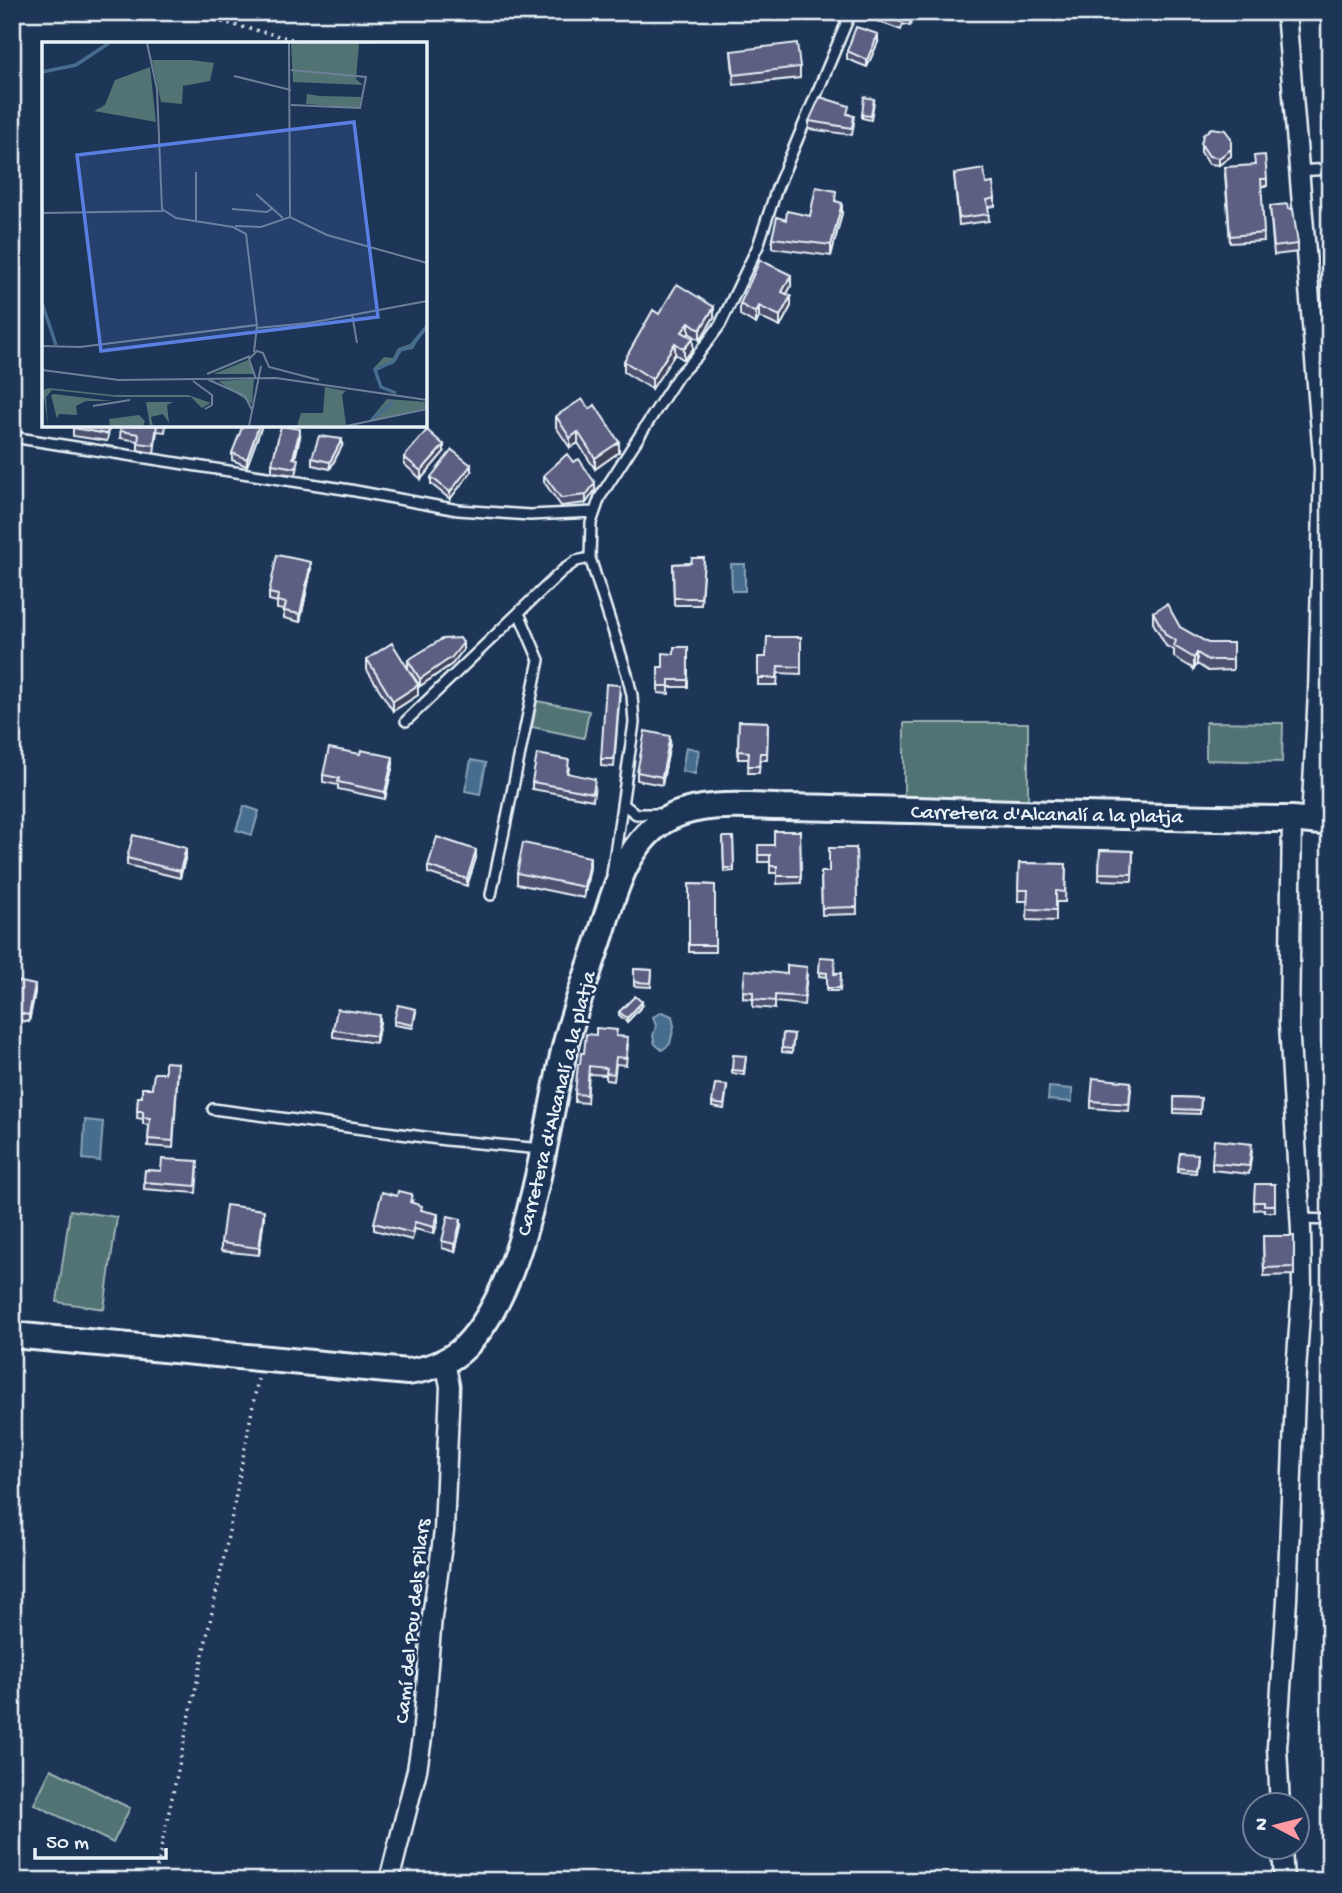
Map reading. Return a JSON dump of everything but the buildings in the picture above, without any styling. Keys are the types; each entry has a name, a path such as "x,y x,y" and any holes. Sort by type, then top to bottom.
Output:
{"main road":[{"name":"Carretera d'Alcanalí a la platja","path":"12,1335 408,1372 445,1362 464,1348 479,1328 507,1279 523,1231 566,1042 621,875 635,849 668,818 691,809 782,807 1311,821"}],"street":[{"path":"1279,1792 1277,1747 1302,1287 1301,1219 1289,1023 1311,821 1318,693 1324,468 1286,12"},
{"name":"Camí del Pou dels Pilars","path":"389,1881 417,1770 422,1738 432,1617 444,1531 450,1386 445,1362"},
{"path":"1283,1862 1284,1881"}],"lane":[{"path":"602,930 634,723 632,695 590,558 594,512 600,497 664,395 720,325 758,246 777,188 851,12"},
{"path":"1298,171 1330,169"},
{"path":"12,437 363,492 458,510 530,515 594,512"},
{"path":"406,720 562,571 576,561 590,558"},
{"path":"491,895 539,660 519,613"},
{"path":"623,804 636,814 669,814 691,809"},
{"path":"213,1109 543,1150"},
{"path":"1301,1219 1330,1220"}],"path":[{"path":"181,12 304,42"},
{"path":"154,1881 224,1558 262,1359"}],"green space":[{"path":"537,701 589,711 584,738 532,727"},
{"path":"1206,722 1283,723 1282,762 1206,760"},
{"path":"904,723 1028,723 1028,802 904,800"},
{"path":"70,1210 117,1217 104,1309 57,1302"},
{"path":"51,1769 130,1808 113,1843 34,1804"}],"water":[{"path":"731,564 745,564 745,591 732,591"},
{"path":"686,747 699,750 695,774 682,771"},
{"path":"471,760 486,763 480,794 465,791"},
{"path":"244,806 259,811 252,835 236,830"},
{"path":"662,1012 672,1016 674,1026 670,1044 662,1050 655,1044 653,1036 656,1026 653,1017"},
{"path":"1049,1087 1072,1089 1072,1102 1048,1100"},
{"path":"85,1120 103,1122 100,1161 83,1159"}]}
